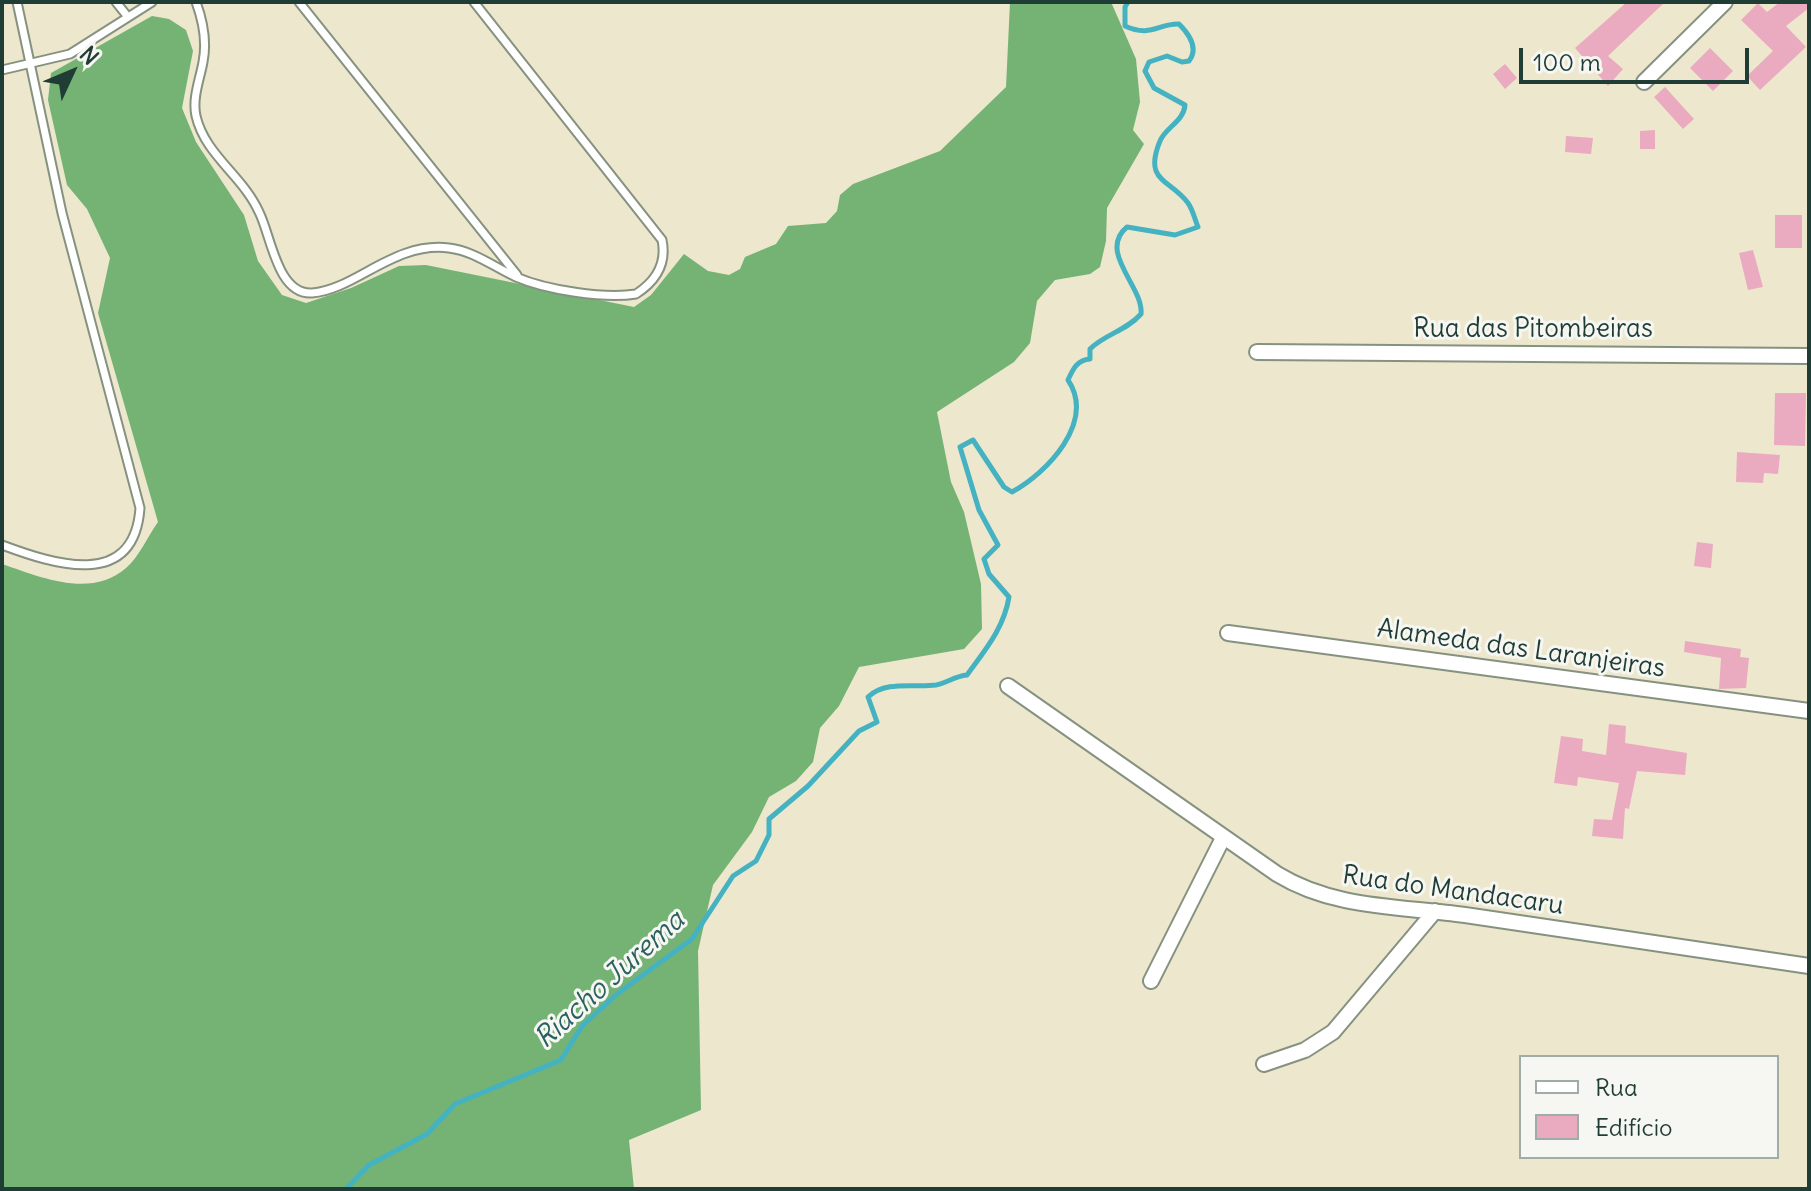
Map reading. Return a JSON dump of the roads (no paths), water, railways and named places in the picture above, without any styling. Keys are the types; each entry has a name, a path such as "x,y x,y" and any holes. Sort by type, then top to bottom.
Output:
{"street":[{"path":"1644,82 1725,2"},
{"name":"Rua das Pitombeiras","path":"1257,352 1809,356"},
{"name":"Alameda das Laranjeiras","path":"1228,633 1809,711"},
{"name":"Rua do Mandacaru","path":"1008,686 1223,838 1312,893 1350,903 1435,911 1809,966"},
{"path":"1151,981 1223,838"},
{"path":"1264,1064 1305,1050 1333,1032 1435,911"}],"lane":[{"path":"2,545 61,564 92,566 109,562 135,536 140,508 79,284 17,2"},
{"path":"116,2 128,17"},
{"path":"2,70 70,54 152,2"},
{"path":"196,2 205,39 194,104 197,119 205,139 254,200 281,271 292,286 309,293 329,289 380,262 436,247 473,254 519,278 589,294 620,297 636,294 657,274 665,253 662,240 474,2"},
{"path":"299,2 519,278"}],"waterway":[{"name":"Riacho Jurema","path":"346,1189 369,1165 427,1134 455,1104 561,1060 582,1026 617,994 692,939 733,876 756,861 769,835 769,819 808,786 859,731 877,722 868,697 883,688 936,685 967,675 987,648 1003,619 1009,597 989,574 984,559 998,545 979,510 960,447 973,440 1004,487 1012,492 1039,472 1064,445 1072,429 1076,413 1075,396 1068,380 1074,369 1082,361 1090,359 1090,349 1096,344 1129,325 1141,314 1136,293 1119,258 1119,237 1127,227 1175,235 1198,227 1188,203 1161,178 1155,165 1160,141 1181,116 1185,105 1154,88 1145,71 1149,62 1167,56 1182,62 1189,61 1193,51 1192,41 1179,24 1142,31 1125,26 1128,2"}]}
